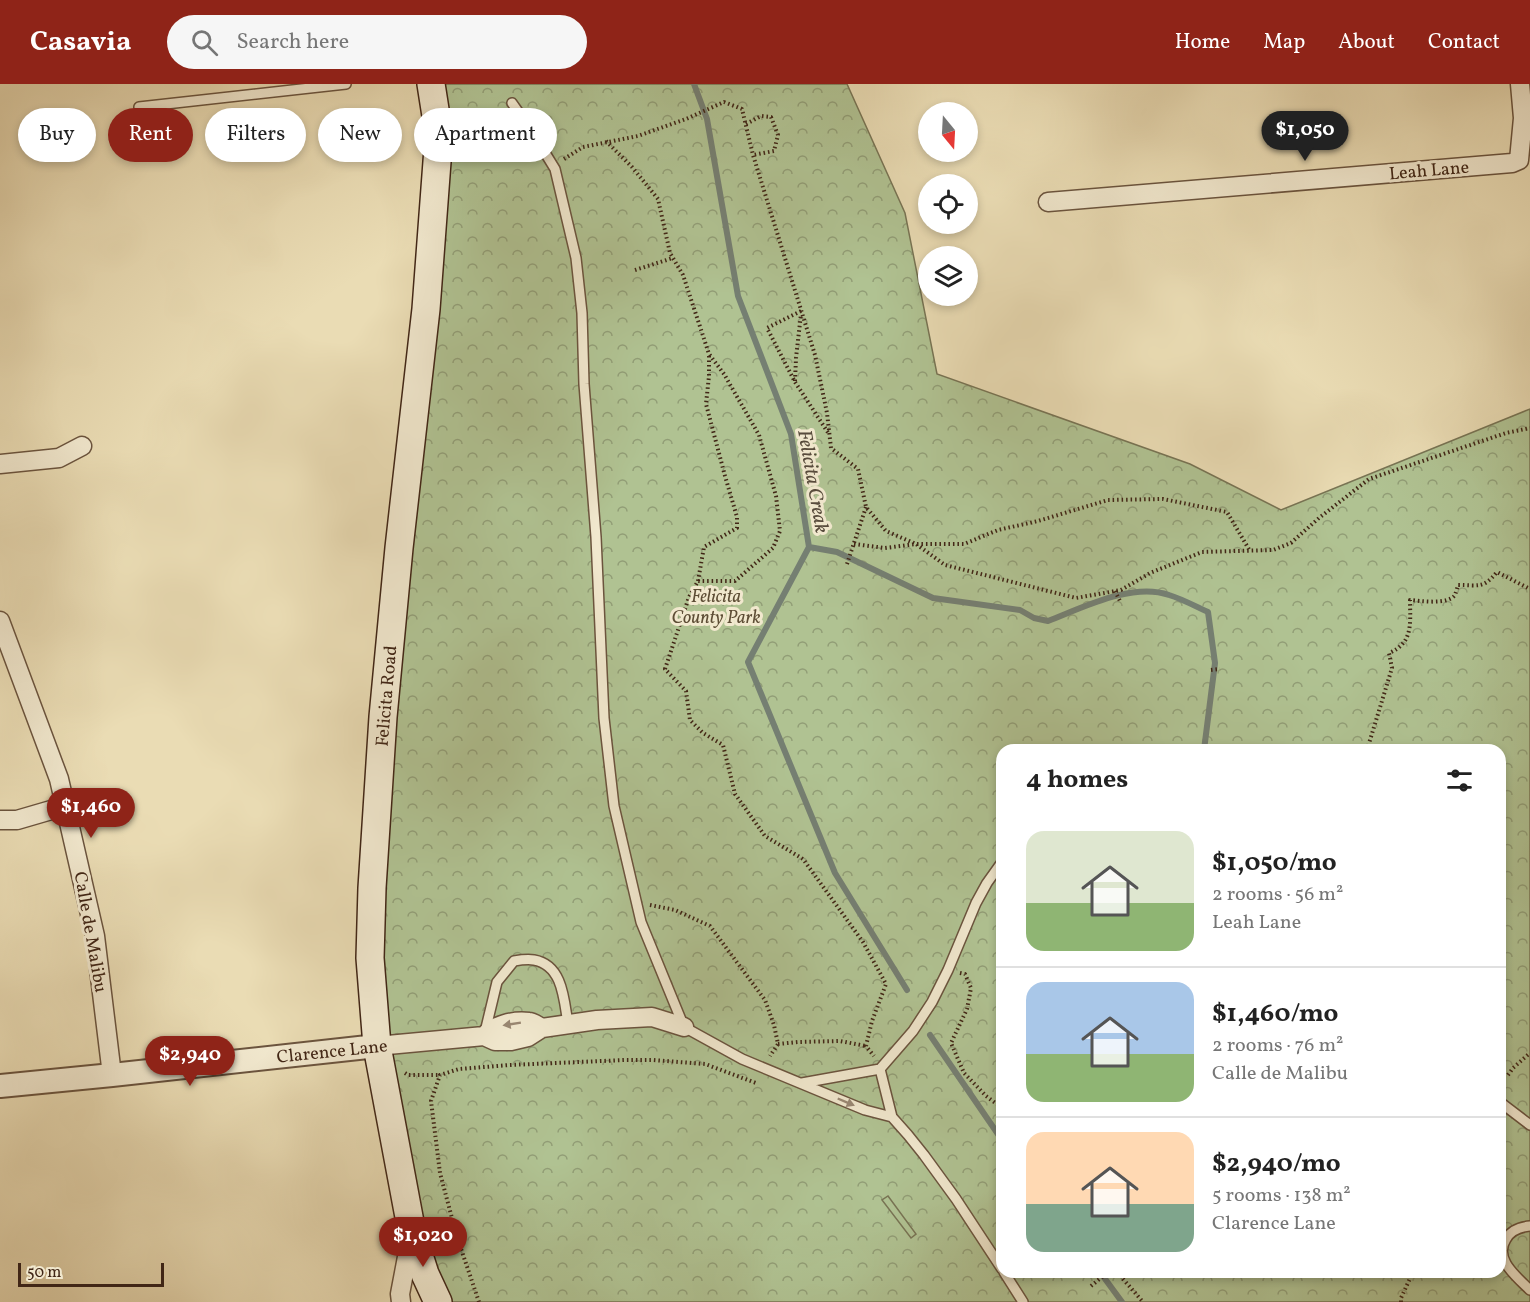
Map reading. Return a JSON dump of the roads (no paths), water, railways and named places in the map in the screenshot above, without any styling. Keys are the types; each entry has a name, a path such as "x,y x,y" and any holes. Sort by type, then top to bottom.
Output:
{"main road":[{"name":"Felicita Road","path":"431,84 439,135 426,309 399,548 383,717 370,958 376,1046 412,1233 425,1274 438,1302"}],"street":[{"name":"Leah Lane","path":"1048,202 1512,164 1519,160 1523,118 1520,84"},
{"path":"0,464 59,458 82,446"},
{"name":"Calle de Malibu","path":"0,621 59,779 95,936 112,1075"},
{"path":"0,820 17,820 65,806"},
{"name":"Clarence Lane","path":"0,1086 484,1036 495,1041 511,1041 528,1037 542,1028 597,1020 652,1017 684,1027"},
{"path":"401,1302 400,1294 412,1233"}],"lane":[{"path":"139,107 346,84"},
{"path":"512,103 553,166 576,258 582,313 584,384 596,537 604,718 614,806 641,922 684,1027 742,1059 865,1110 892,1117"},
{"path":"802,1083 881,1068 913,1031 932,1002 976,903 996,870"},
{"path":"484,1036 497,982 514,961 533,960 545,964 556,973 564,996 568,1024"},
{"path":"881,1068 892,1117 924,1155 956,1199 996,1260"},
{"path":"1506,1107 1530,1125"},
{"path":"1506,1239 1513,1231 1530,1226"},
{"path":"1506,1263 1530,1290"},
{"path":"1008,1278 1023,1302"}],"waterway":[{"name":"Felicita Creak","path":"694,84 707,119 738,296 791,434 809,547 748,662 835,873 907,990"},
{"path":"809,547 837,552 933,598 1020,610 1034,618 1048,621 1107,598 1139,592 1169,595 1208,612 1215,663 1205,744"},
{"name":"Felicita Creak","path":"930,1035 996,1131"},
{"name":"Felicita Creak","path":"1104,1278 1122,1302"}],"park label":[{"name":"Felicita County Park","path":"716,606"}]}
